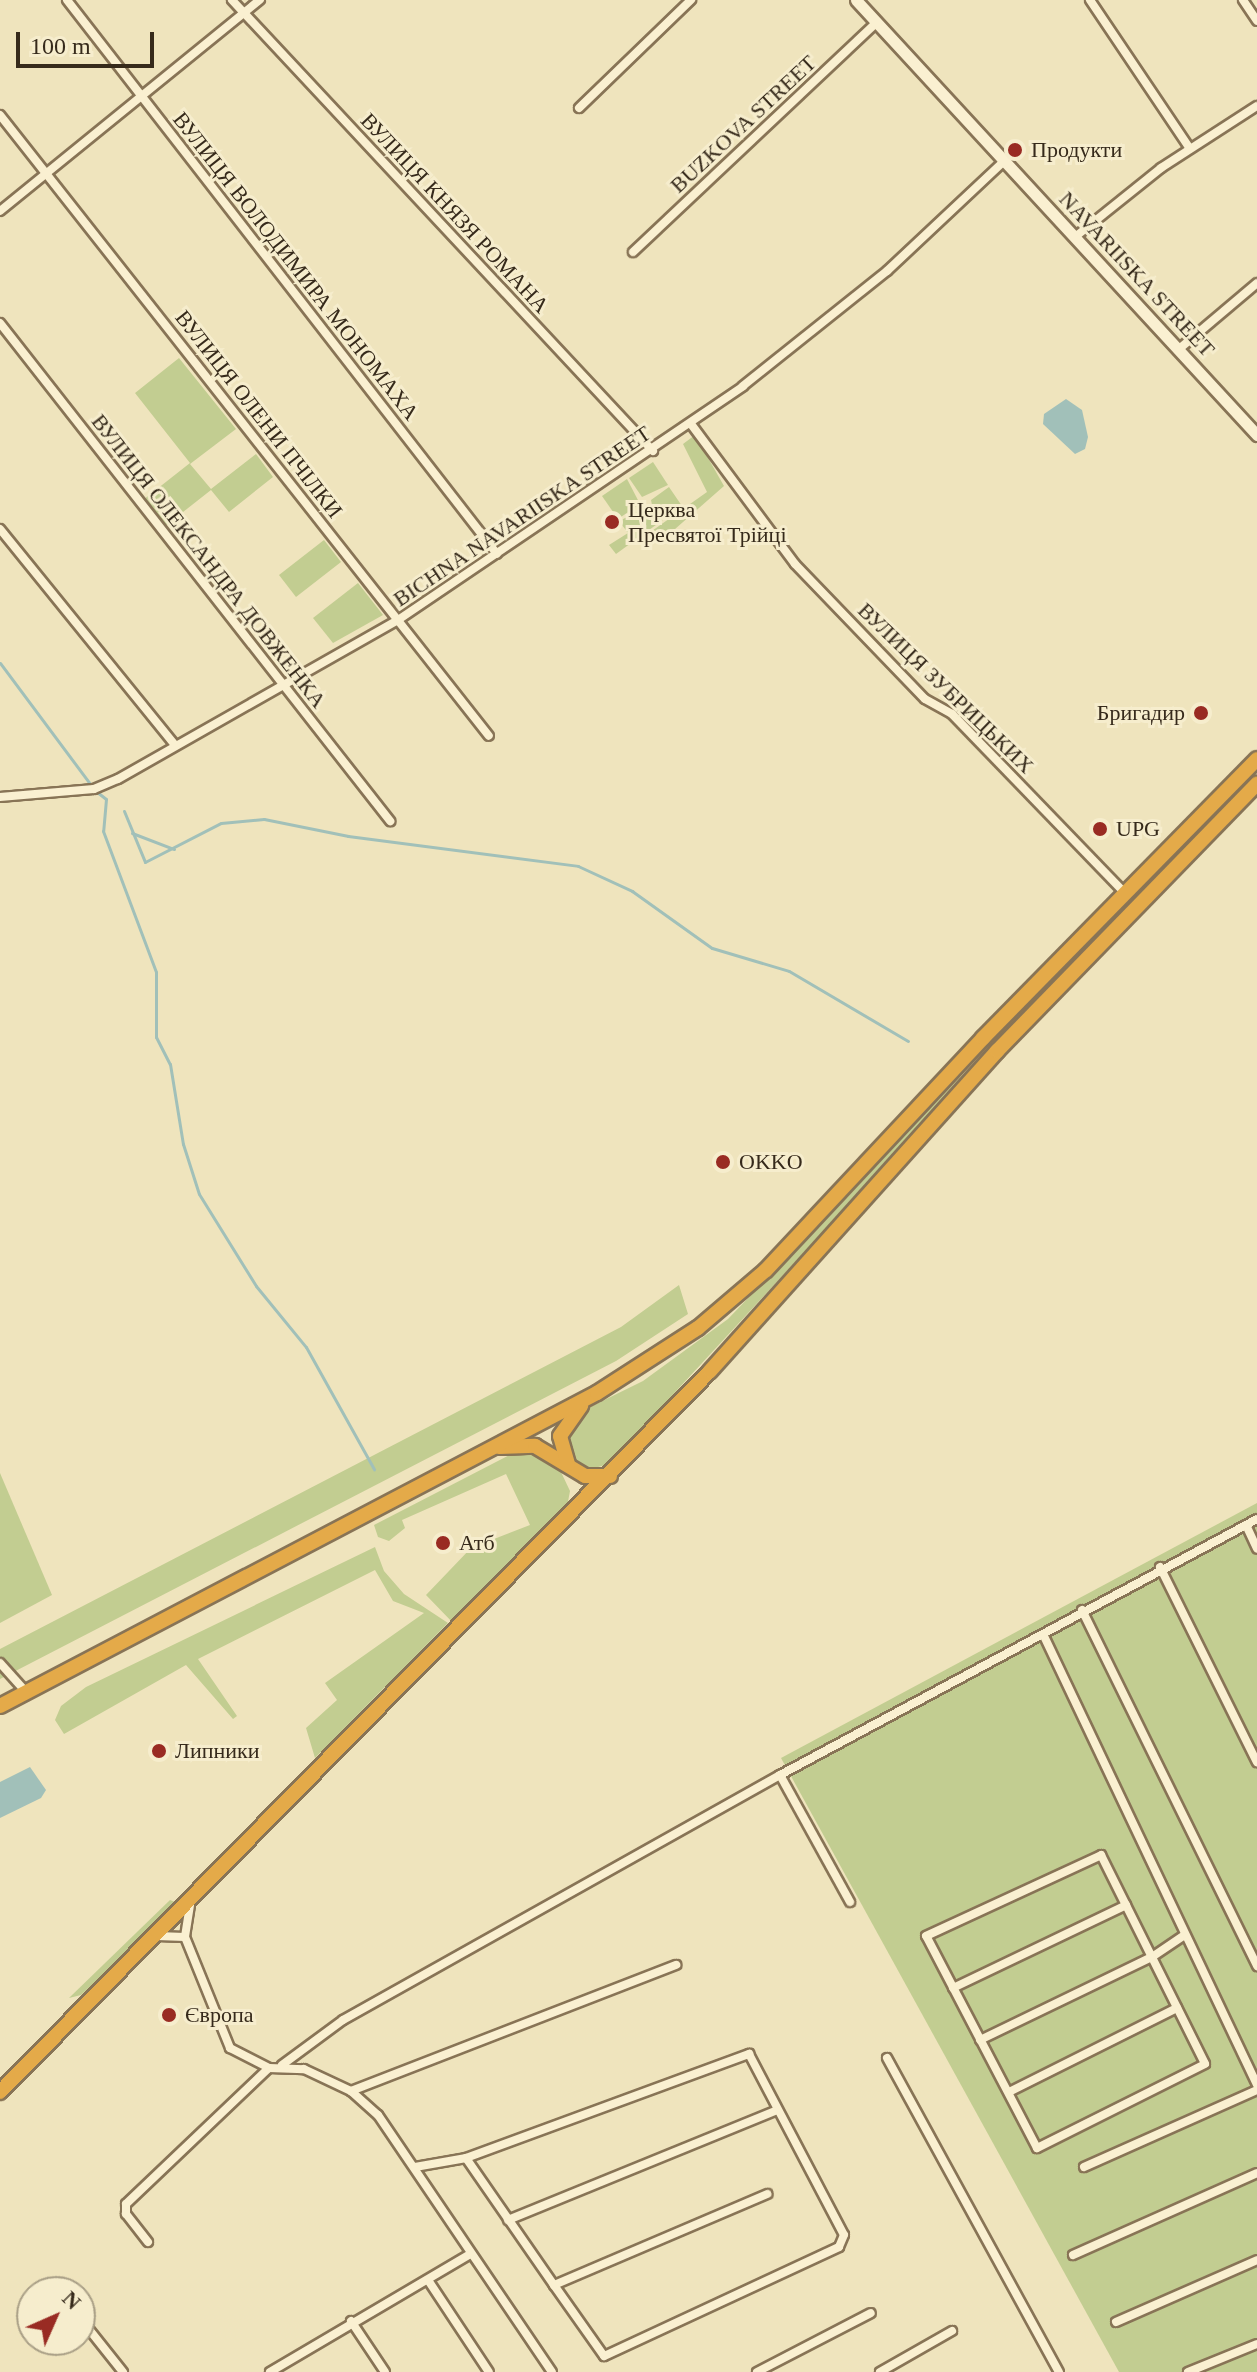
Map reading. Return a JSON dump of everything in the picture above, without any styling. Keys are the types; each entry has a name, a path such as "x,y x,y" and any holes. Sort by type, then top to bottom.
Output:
{"highway":[{"path":"0,1706 597,1393 662,1355 766,1270 1257,759"},
{"path":"0,2092 610,1476 719,1362 976,1073 1257,784"},
{"path":"569,1466 560,1445 564,1425 597,1393"},
{"path":"492,1447 535,1446 585,1476 610,1476"}],"street":[{"name":"ВУЛИЦЯ ВОЛОДИМИРА МОНОМАХА","path":"67,0 497,554"},
{"name":"ВУЛИЦЯ КНЯЗЯ РОМАНА","path":"232,0 653,451"},
{"path":"0,211 260,0"},
{"path":"579,108 691,0"},
{"name":"NAVARIISKA STREET","path":"856,0 1257,435"},
{"path":"1090,0 1190,149"},
{"path":"1243,0 1257,21"},
{"name":"BUZKOVA STREET","path":"633,252 877,22"},
{"path":"1075,237 1190,149 1257,106"},
{"name":"ВУЛИЦЯ ОЛЕНИ ПЧІЛКИ","path":"0,115 489,736"},
{"name":"BICHNA NAVARIISKA STREET","path":"0,797 94,789 398,620 691,424 887,271 1005,160"},
{"path":"1179,349 1257,283"},
{"name":"ВУЛИЦЯ ОЛЕКСАНДРА ДОВЖЕНКА","path":"0,323 390,821"},
{"name":"ВУЛИЦЯ ЗУБРИЦЬКИХ","path":"691,424 795,564 925,699 952,714 1126,895"},
{"path":"0,529 175,745"},
{"path":"148,2242 126,2214 126,2204 269,2068 282,2065 343,2020 780,1775 1043,1634 1160,1567 1257,1519"},
{"path":"1246,1525 1257,1549"},
{"path":"1160,1567 1257,1762"},
{"path":"1082,1610 1257,1966"},
{"path":"1043,1634 1257,2087 1084,2167"},
{"path":"0,1663 26,1692"},
{"path":"780,1775 850,1902"},
{"path":"1101,1855 1126,1905 1205,2064 1037,2148 926,1936 1101,1855"},
{"path":"190,1903 185,1937 230,2048 269,2068"},
{"path":"953,1988 1126,1905"},
{"path":"980,2040 1152,1957 1185,1935"},
{"path":"157,1936 185,1937"},
{"path":"351,2091 676,1965"},
{"path":"1009,2092 1177,2008"},
{"path":"415,2167 466,2158 749,2054 775,2111 844,2235 839,2247 604,2356 466,2158"},
{"path":"887,2058 1059,2372"},
{"path":"282,2065 351,2091 391,2130 470,2254 552,2372"},
{"path":"508,2220 775,2111"},
{"path":"1073,2255 1257,2173"},
{"path":"554,2285 767,2194"},
{"path":"270,2372 351,2321 470,2254"},
{"path":"1116,2322 1257,2260"},
{"path":"428,2280 489,2372"},
{"path":"757,2372 871,2313"},
{"path":"351,2321 385,2372"},
{"path":"880,2372 952,2331"},
{"path":"96,2338 123,2372"},
{"path":"1188,2372 1257,2344"}],"green space":[{"path":"179,358 236,429 190,464 211,489 256,454 273,477 229,512 211,490 164,527 143,500 190,463 135,393"},
{"path":"695,435 724,486 658,544 649,533 707,492 683,444"},
{"path":"653,462 668,485 642,497 629,478"},
{"path":"627,479 640,504 618,519 602,496"},
{"path":"669,487 682,506 616,554 609,545 628,533 619,521 652,505 651,500"},
{"path":"324,540 341,562 296,597 279,575"},
{"path":"358,583 383,615 333,643 313,618"},
{"path":"1248,777 1252,779 924,1122 609,1464 591,1469 574,1462 568,1454 566,1427 580,1412 643,1381 728,1319"},
{"path":"679,1285 688,1314 616,1361 0,1679 0,1649 621,1327"},
{"path":"521,1449 549,1457 561,1472 570,1491 567,1507 455,1625 426,1595 471,1548 530,1525 506,1474 402,1520 405,1528 389,1541 378,1537 374,1525"},
{"path":"0,1473 52,1595 0,1623"},
{"path":"1257,1503 1257,2372 1119,2372 781,1758"},
{"path":"375,1547 384,1571 404,1594 448,1623 315,1758 306,1728 337,1700 325,1683 424,1613 393,1601 375,1570 198,1659 237,1716 233,1719 186,1665 64,1734 55,1720 61,1706 86,1687"},
{"path":"170,1900 175,1902 106,1972 81,1995 69,1998"}],"water":[{"path":"1066,399 1082,410 1088,437 1085,449 1075,454 1043,424 1044,414"},
{"path":"30,1767 46,1790 41,1798 0,1818 0,1782"}],"waterway":[{"path":"0,663 91,785"},
{"path":"97,792 106,799 103,831 156,972 156,1037 170,1064 183,1144 199,1194 256,1286 306,1347 374,1469"},
{"path":"124,811 145,862 221,823 264,819 348,836 578,866 632,891 712,948 789,971 908,1041"},
{"path":"132,833 174,849"}],"place":[{"name":"Продукти","path":"1015,150"},
{"name":"Церква Пресвятої Трійці","path":"612,522"},
{"name":"Бригадир","path":"1201,713"},
{"name":"UPG","path":"1100,829"},
{"name":"OKKO","path":"723,1162"},
{"name":"Атб","path":"443,1543"},
{"name":"Липники","path":"159,1751"},
{"name":"Європа","path":"169,2015"}]}
